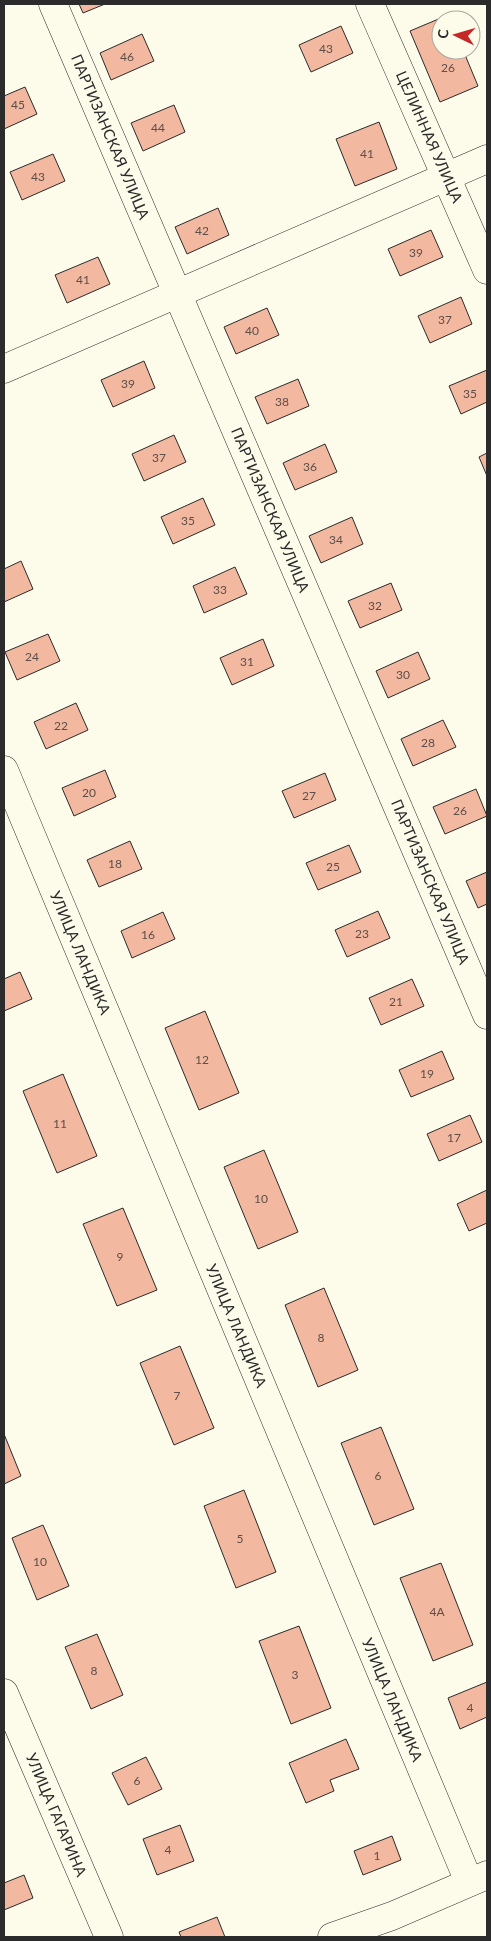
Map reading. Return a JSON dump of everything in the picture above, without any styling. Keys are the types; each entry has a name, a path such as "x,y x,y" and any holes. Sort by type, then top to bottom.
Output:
{"street":[{"name":"ПАРТИЗАНСКАЯ УЛИЦА","path":"53,4 487,1015"},
{"name":"ЦЕЛИННАЯ УЛИЦА","path":"370,4 487,270"},
{"path":"4,369 487,159"},
{"name":"УЛИЦА ЛАНДИКА","path":"4,770 478,1878"},
{"name":"УЛИЦА ГАГАРИНА","path":"4,1693 109,1937"},
{"path":"332,1937 392,1916 478,1878"}],"building":[{"path":"79,4 105,4 83,13"},
{"path":"431,22 431,60 467,60 478,86 440,102 410,31"},
{"path":"341,26 353,53 311,72 299,45"},
{"path":"142,34 154,61 111,80 100,53"},
{"path":"25,87 37,114 4,129 4,96"},
{"path":"174,105 185,132 143,151 131,123"},
{"path":"379,122 397,169 355,186 336,139"},
{"path":"53,154 65,181 22,200 10,172"},
{"path":"218,208 229,235 187,254 175,227"},
{"path":"431,230 443,257 400,276 388,249"},
{"path":"98,257 110,284 67,303 55,275"},
{"path":"461,297 472,324 430,343 418,316"},
{"path":"267,308 279,335 236,354 224,327"},
{"path":"144,361 155,388 113,407 101,380"},
{"path":"487,370 487,402 461,414 449,386"},
{"path":"298,379 309,406 267,424 255,397"},
{"path":"174,435 186,462 144,481 132,454"},
{"path":"325,444 337,472 295,490 283,463"},
{"path":"487,453 487,476 479,457"},
{"path":"203,498 215,525 173,544 161,517"},
{"path":"352,517 363,544 321,563 309,536"},
{"path":"21,561 33,589 4,602 4,569"},
{"path":"235,567 247,594 204,613 193,586"},
{"path":"391,583 402,610 360,628 348,601"},
{"path":"48,634 60,661 17,680 5,652"},
{"path":"263,639 274,666 232,685 220,658"},
{"path":"418,652 430,679 388,698 376,671"},
{"path":"76,703 88,730 46,749 34,722"},
{"path":"443,720 456,747 413,766 401,739"},
{"path":"105,770 116,797 74,816 62,788"},
{"path":"325,773 336,800 294,818 282,791"},
{"path":"476,789 487,816 445,834 433,807"},
{"path":"130,841 142,869 99,887 87,860"},
{"path":"349,845 361,872 318,890 306,863"},
{"path":"487,872 487,904 478,908 466,881"},
{"path":"378,911 390,938 347,957 335,930"},
{"path":"163,912 175,939 132,958 121,931"},
{"path":"20,972 32,999 4,1011 4,979"},
{"path":"412,979 424,1006 381,1025 369,998"},
{"path":"205,1011 239,1093 199,1110 165,1028"},
{"path":"442,1051 454,1079 411,1097 399,1070"},
{"path":"63,1074 97,1156 57,1173 23,1091"},
{"path":"470,1115 482,1142 439,1161 427,1134"},
{"path":"264,1150 298,1232 258,1249 224,1167"},
{"path":"487,1190 487,1223 469,1231 457,1204"},
{"path":"123,1208 157,1290 117,1306 83,1224"},
{"path":"324,1288 358,1370 318,1387 285,1305"},
{"path":"180,1346 214,1428 174,1445 140,1363"},
{"path":"381,1427 414,1509 374,1525 341,1443"},
{"path":"4,1434 21,1476 4,1484"},
{"path":"244,1490 276,1572 236,1588 204,1506"},
{"path":"43,1525 69,1586 37,1600 12,1538"},
{"path":"441,1563 473,1645 433,1661 400,1578"},
{"path":"299,1626 331,1708 291,1724 259,1641"},
{"path":"97,1634 123,1695 91,1709 65,1647"},
{"path":"487,1682 487,1717 460,1729 448,1698"},
{"path":"346,1739 359,1769 330,1780 334,1791 306,1803 289,1763"},
{"path":"146,1757 162,1789 128,1805 112,1773"},
{"path":"180,1825 194,1861 157,1875 143,1839"},
{"path":"392,1836 401,1860 363,1875 354,1851"},
{"path":"24,1875 33,1898 4,1910 4,1883"},
{"path":"217,1917 225,1937 181,1937 179,1932"}]}
